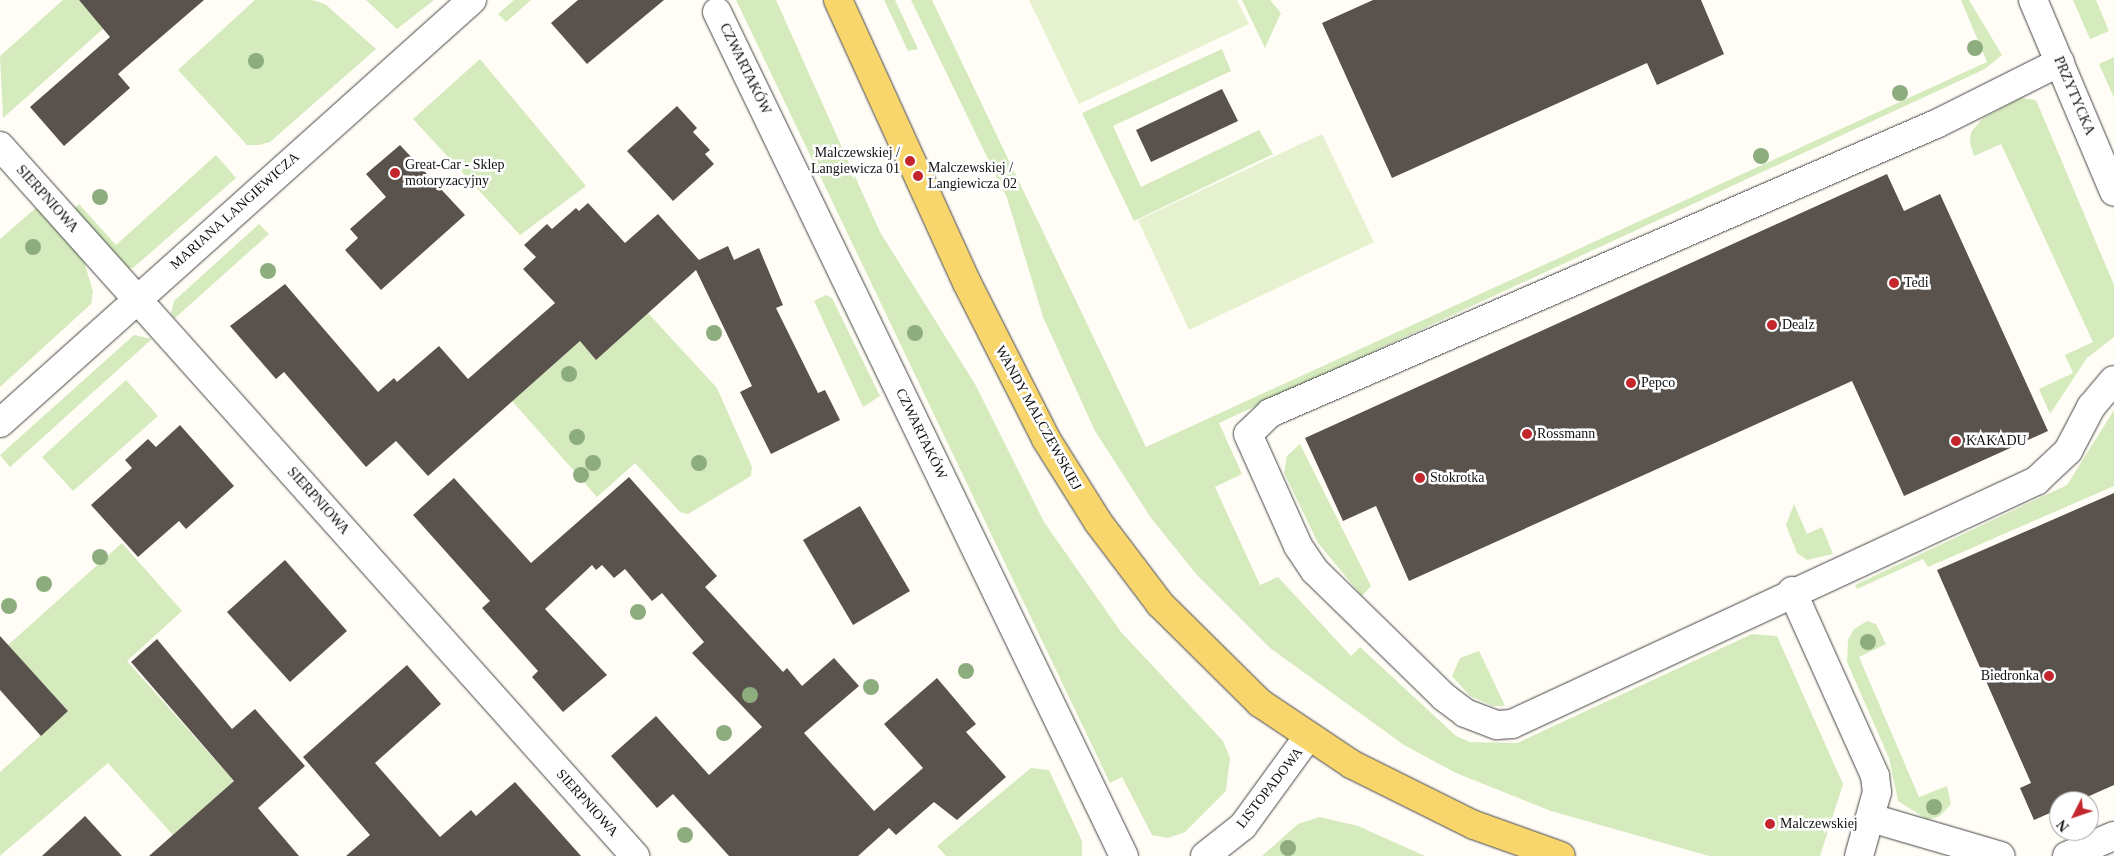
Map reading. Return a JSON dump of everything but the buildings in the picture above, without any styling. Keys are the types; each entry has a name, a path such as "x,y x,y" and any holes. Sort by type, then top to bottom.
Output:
{"main road":[{"name":"WANDY MALCZEWSKIEJ","path":"838,0 967,283 1077,490 1160,604 1260,702 1308,737 1402,792 1474,825 1561,856"}],"street":[{"name":"MARIANA LANGIEWICZA","path":"0,423 472,0"},
{"name":"PRZYTYCKA","path":"2033,0 2114,192"},
{"name":"CZWARTAKÓW","path":"717,12 1124,856"},
{"path":"2060,62 1936,124 1270,412 1248,434 1298,546 1315,571 1444,697 1482,721 1512,724 1792,591 2036,481 2068,451 2091,406 2114,380"},
{"name":"SIERPNIOWA","path":"0,146 635,856"},
{"path":"1792,591 1870,761 1877,792 1859,856"},
{"name":"LISTOPADOWA","path":"1205,856 1243,826 1308,737"},
{"path":"1871,818 2001,856"},
{"path":"2068,856 2114,836"}],"green space":[{"path":"63,0 79,0 104,28 3,118 0,56"},
{"path":"255,0 312,0 325,4 376,49 270,142 259,145 247,145 178,70"},
{"path":"366,0 434,0 397,29"},
{"path":"514,0 531,0 506,22 498,14"},
{"path":"736,0 776,0 880,232 975,384 1044,522 1121,632 1223,741 1230,758 1226,791 1185,832 1168,838 1152,835 1122,777 1110,783"},
{"path":"884,0 895,0 918,49 908,51"},
{"path":"911,0 932,0 1146,447 1987,62 1961,0 1969,0 2002,55 1985,69 1219,423 1242,474 1215,487 1260,585 1278,577 1351,656 1360,647 1456,736 1470,742 1517,743 1752,634 1777,636 1843,784 1820,856 1709,856 1551,811 1456,773 1404,745 1270,648 1197,575 1151,518 1095,431 1043,317 1007,198"},
{"path":"1029,0 1237,0 1249,24 1079,104"},
{"path":"1242,0 1270,0 1281,13 1265,48"},
{"path":"2073,0 2096,0 2109,31 2090,39"},
{"path":"1222,49 1231,71 1113,126 1141,187 1259,130 1273,154 1134,221 1082,113"},
{"path":"2114,57 2114,98 2099,64"},
{"path":"480,59 586,186 520,235 413,119"},
{"path":"2021,98 2036,100 2114,285 2114,337 2087,358 2050,414 2039,389 2073,373 2065,355 2093,342 2001,144 1974,156 1970,143 1971,132 1983,118"},
{"path":"1322,134 1374,242 1189,330 1138,220"},
{"path":"216,155 236,178 133,268 126,268 72,210 79,204 116,245"},
{"path":"37,207 84,261 93,292 91,304 0,387 0,239"},
{"path":"259,224 269,234 175,318 171,314 174,301"},
{"path":"826,295 832,298 880,396 863,407 814,301"},
{"path":"648,313 717,388 752,467 751,476 688,514 680,512 635,463 597,497 512,401 580,341 596,359"},
{"path":"134,335 152,339 10,467 0,455"},
{"path":"126,380 158,416 73,491 42,457"},
{"path":"2114,410 2114,486 1928,567 1923,559 1857,589 1855,585 2067,485"},
{"path":"1300,444 1371,586 1362,596 1318,543 1284,473 1287,456"},
{"path":"1794,504 1807,534 1822,527 1833,554 1807,560 1797,553 1786,525"},
{"path":"122,543 182,611 127,661 234,781 173,835 108,763 0,856 0,772 68,711 0,637 8,645"},
{"path":"1867,621 1876,624 1886,644 1859,657 1919,797 1947,786 1951,804 1940,816 1928,820 1898,801 1889,758 1847,662 1848,640 1854,629"},
{"path":"1479,651 1505,706 1493,706 1470,696 1452,676 1460,658"},
{"path":"1031,768 1049,770 1082,841 1082,856 946,856 937,846"},
{"path":"1320,817 1358,826 1425,856 1262,856 1298,824"}],"place":[{"name":"Malczewskiej / Langiewicza 01","path":"910,161"},
{"name":"Great-Car - Sklep motoryzacyjny","path":"395,173"},
{"name":"Malczewskiej / Langiewicza 02","path":"918,176"},
{"name":"Tedi","path":"1894,283"},
{"name":"Dealz","path":"1772,325"},
{"name":"Pepco","path":"1631,383"},
{"name":"Rossmann","path":"1527,434"},
{"name":"KAKADU","path":"1956,441"},
{"name":"Stokrotka","path":"1420,478"},
{"name":"Biedronka","path":"2049,676"},
{"name":"Malczewskiej","path":"1770,824"}]}
